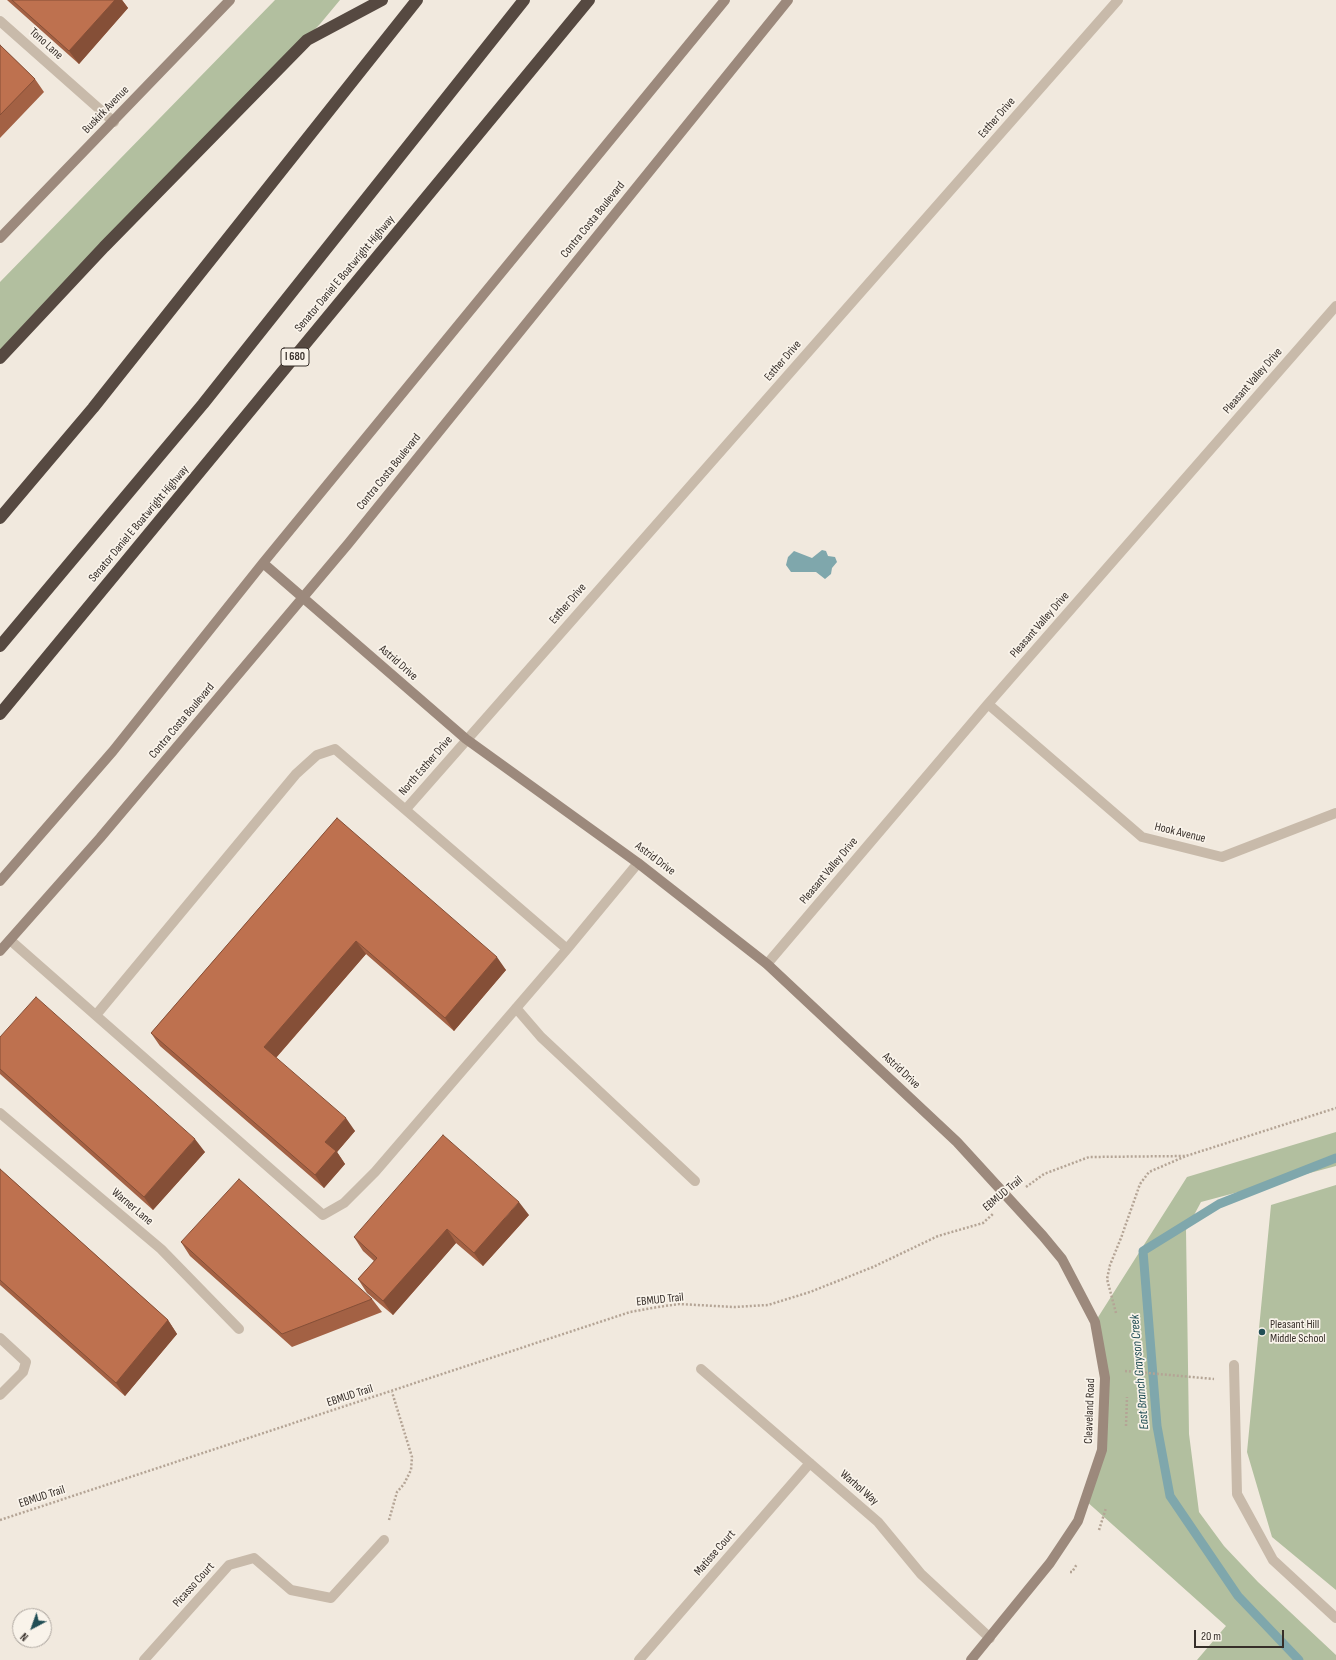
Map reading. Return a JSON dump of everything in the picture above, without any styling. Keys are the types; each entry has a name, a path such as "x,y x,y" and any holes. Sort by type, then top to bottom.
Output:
{"highway":[{"path":"0,358 104,247 307,40 382,0"},
{"path":"0,518 98,402 417,0"},
{"path":"0,646 203,404 524,0"},
{"name":"Senator Daniel E Boatwright Highway","path":"0,714 589,0"}],"main road":[{"name":"Buskirk Avenue","path":"0,238 114,122 230,0"},
{"path":"0,881 113,751 263,563 725,0"},
{"name":"Contra Costa Boulevard","path":"0,951 100,838 302,598 788,0"},
{"name":"Astrid Drive","path":"263,563 466,739 638,863 768,964 957,1142 1010,1200"},
{"name":"Cleaveland Road","path":"971,1660 1050,1563 1078,1521 1102,1450 1105,1374 1095,1322 1062,1259 1010,1200"}],"street":[{"name":"Esther Drive","path":"466,739 1118,0"},
{"name":"Tono Lane","path":"0,21 114,122"},
{"name":"Pleasant Valley Drive","path":"768,964 988,704 1336,306"},
{"name":"Hook Avenue","path":"988,704 1142,837 1222,857 1336,813"},
{"name":"North Esther Drive","path":"406,809 466,739"},
{"path":"96,1015 296,774 317,755 335,749 567,950"},
{"path":"10,940 323,1215 344,1203 375,1172 567,950 638,863"},
{"path":"516,1008 541,1038 695,1181"},
{"name":"Warner Lane","path":"0,1113 161,1249 239,1329"},
{"path":"0,1338 26,1362 23,1372 0,1395"},
{"path":"1234,1365 1237,1494 1273,1560 1336,1618"},
{"name":"Warhol Way","path":"701,1369 878,1522 921,1574 990,1638"},
{"name":"Matisse Court","path":"640,1660 810,1463"},
{"name":"Picasso Court","path":"144,1660 229,1565 254,1558 291,1590 331,1598 384,1540"}],"path":[{"name":"EBMUD Trail","path":"0,1520 392,1392 630,1312 658,1306 679,1304 734,1307 768,1305 810,1292 873,1267 938,1236 983,1222 1044,1174 1089,1157 1186,1156 1336,1108"},
{"path":"1133,1372 1234,1380"},
{"path":"384,1540 396,1492 404,1484 411,1470 412,1457 392,1392"}],"green space":[{"path":"275,0 340,0 320,24 104,247 0,358 0,282"},
{"path":"1336,1132 1336,1166 1201,1202 1186,1230 1189,1434 1199,1512 1224,1546 1258,1582 1336,1655 1336,1660 1197,1660 1226,1626 1085,1500 1102,1450 1105,1378 1095,1322 1187,1177"},
{"path":"1336,1185 1336,1590 1272,1537 1247,1452 1271,1205"}],"water":[{"path":"822,550 826,551 828,556 835,557 837,562 832,568 831,574 825,579 816,572 791,572 786,565 788,557 794,551 812,558"}],"building":[{"path":"12,0 115,0 69,51"},
{"path":"0,45 35,79 0,115"},
{"path":"337,818 497,957 445,1018 356,941 264,1047 346,1118 325,1142 336,1151 315,1175 151,1033"},
{"path":"36,997 195,1139 144,1197 0,1069 0,1037"},
{"path":"443,1135 519,1202 474,1253 447,1229 383,1301 358,1279 377,1258 354,1237"},
{"path":"0,1169 168,1320 116,1383 0,1280"},
{"path":"239,1179 372,1299 282,1334 181,1242"}],"waterway":[{"name":"East Branch Grayson Creek","path":"1299,1660 1238,1596 1170,1496 1157,1426 1143,1251 1219,1204 1336,1158"}],"place":[{"name":"Pleasant Hill Middle School","path":"1262,1332"}]}
